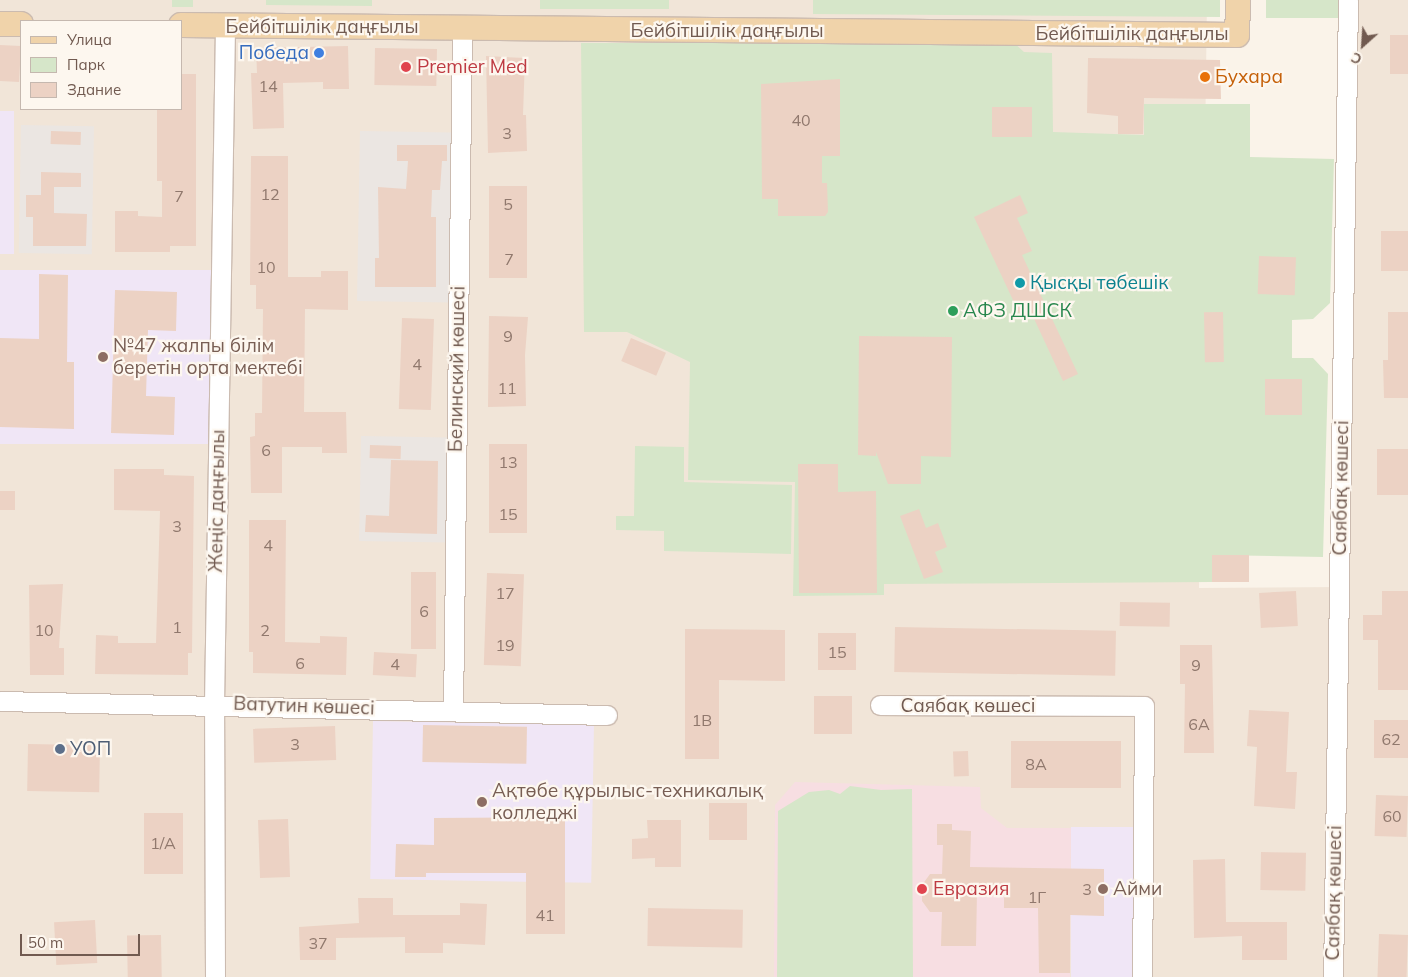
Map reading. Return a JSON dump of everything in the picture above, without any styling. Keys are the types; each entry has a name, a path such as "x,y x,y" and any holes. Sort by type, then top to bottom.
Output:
{"main road":[{"name":"Бейбітшілік даңғылы","path":"182,25 1237,36 1238,0"},
{"path":"0,24 20,24"}],"street":[{"name":"Саябақ көшесі","path":"1333,977 1348,0"},
{"name":"Жеңіс даңғылы","path":"215,977 214,704 225,26"},
{"name":"Белинский көшесі","path":"453,710 462,28"},
{"name":"Ватутин көшесі","path":"0,701 214,704 607,715"},
{"name":"Саябақ көшесі","path":"880,705 1144,706 1142,977"}],"shaded area":[{"path":"0,0 1207,0 1199,588 1339,587 1348,0 1408,0 1408,977 0,977"},
{"path":"0,111 14,111 14,254 0,254"},
{"path":"21,125 94,126 92,254 19,253"},
{"path":"360,131 452,133 449,303 357,301"},
{"name":"№47 жалпы білім беретін орта мектебі","path":"0,270 211,270 211,444 0,444"},
{"path":"361,436 449,438 447,543 359,541"},
{"name":"Ақтөбе құрылыс-техникалық колледжі","path":"373,721 594,725 591,883 370,879"},
{"name":"Евразия","path":"795,782 980,787 981,808 1007,828 1071,828 1070,977 774,977 775,805"},
{"name":"Айми","path":"1071,827 1135,827 1135,977 1071,977"}],"green space":[{"path":"172,0 193,0 193,7 172,7"},
{"path":"266,0 372,0 372,6 266,5"},
{"path":"540,0 669,0 669,9 540,9"},
{"path":"813,0 1220,0 1220,17 813,14"},
{"path":"1266,0 1341,0 1341,18 1266,18"},
{"name":"АФЗ ДШСК","path":"581,43 1014,43 1024,52 1052,53 1053,132 1144,135 1144,104 1250,104 1250,157 1334,159 1330,303 1313,319 1292,320 1292,358 1313,358 1328,374 1323,557 1212,555 1212,582 884,584 884,595 793,596 795,482 688,480 690,362 627,332 584,332"},
{"path":"635,446 684,447 684,482 792,485 791,554 664,551 664,531 616,530 616,516 634,516"},
{"path":"850,786 881,790 912,789 913,977 777,977 778,811 809,792 829,790 840,794"}],"building":[{"path":"1390,35 1408,35 1408,74 1390,74"},
{"path":"0,45 20,46 19,82 0,81"},
{"path":"348,46 349,89 323,89 323,82 283,83 284,128 253,129 251,73 257,73 256,48"},
{"name":"Premier Med","path":"375,48 437,49 436,86 374,85"},
{"path":"486,56 525,58 523,115 526,115 527,151 488,153"},
{"path":"1088,58 1220,60 1221,99 1144,98 1143,134 1118,134 1118,116 1087,113"},
{"path":"182,74 196,74 196,246 170,246 170,252 115,252 115,211 138,211 138,216 162,217 162,181 157,181 157,110 182,110"},
{"path":"840,79 840,156 822,156 822,183 827,183 828,212 825,216 778,216 778,199 762,199 761,84"},
{"path":"992,107 1032,107 1032,137 992,137"},
{"path":"51,131 81,132 81,145 51,144"},
{"path":"397,145 447,145 447,161 442,161 440,190 432,190 431,217 436,217 436,287 375,287 375,258 379,258 378,187 406,189 408,161 397,161"},
{"path":"251,156 288,156 288,277 321,277 321,271 348,271 348,310 305,309 304,412 346,412 347,453 322,453 322,447 282,447 282,493 251,493 250,437 255,436 255,413 262,413 263,309 256,309 256,285 250,285"},
{"path":"41,172 81,173 81,187 54,187 54,213 87,214 86,246 33,246 33,217 26,217 26,195 41,195"},
{"path":"489,186 527,186 527,278 489,278"},
{"name":"Қысқы төбешік","path":"1020,195 1028,213 1017,218 1032,251 1022,255 1078,374 1063,381 1030,310 1020,315 974,217"},
{"path":"1381,231 1408,231 1408,271 1381,271"},
{"path":"1259,256 1296,257 1295,295 1258,294"},
{"path":"39,274 68,275 67,362 74,362 74,429 0,427 0,338 39,339"},
{"path":"115,290 177,292 176,331 148,330 146,396 175,397 174,435 111,433"},
{"path":"1204,312 1223,312 1224,362 1205,362"},
{"path":"1388,312 1408,312 1408,398 1384,398 1383,360 1388,360"},
{"path":"489,316 528,317 525,355 526,406 488,407"},
{"path":"402,318 434,319 431,410 399,409"},
{"path":"859,336 952,337 951,457 921,456 921,484 888,484 876,452 876,456 858,455"},
{"path":"631,338 666,353 656,376 621,361"},
{"path":"1265,379 1302,379 1302,415 1265,415"},
{"path":"489,444 527,444 527,533 489,533"},
{"path":"370,445 401,446 401,459 370,458"},
{"path":"1377,449 1408,449 1408,495 1377,495"},
{"path":"391,460 438,461 437,534 365,532 366,515 389,516"},
{"path":"798,464 838,464 838,492 876,491 877,593 799,593"},
{"path":"114,469 164,469 164,475 194,476 192,653 188,653 188,675 95,674 96,635 118,636 118,643 156,643 160,511 114,510"},
{"path":"0,491 15,491 15,510 0,510"},
{"path":"919,509 926,528 938,523 947,547 935,552 943,572 924,579 900,516"},
{"path":"249,520 286,520 285,642 320,643 320,636 347,637 346,675 253,673 253,652 249,652"},
{"path":"1212,555 1249,555 1249,582 1212,582"},
{"path":"411,572 436,572 436,649 411,649"},
{"path":"487,573 524,574 521,666 484,665"},
{"path":"63,584 59,648 64,648 64,675 30,675 29,585"},
{"path":"1296,591 1298,626 1261,628 1259,593"},
{"path":"1382,591 1408,591 1408,690 1378,690 1378,640 1363,640 1363,615 1382,615"},
{"path":"1120,602 1170,603 1170,627 1120,626"},
{"path":"895,627 1116,631 1115,676 894,672"},
{"path":"685,629 785,630 785,681 719,680 719,759 685,759"},
{"path":"818,633 856,633 856,670 818,670"},
{"path":"1180,645 1212,645 1214,753 1184,753 1185,684 1180,684"},
{"path":"374,652 417,654 416,677 373,675"},
{"path":"814,696 852,696 852,734 814,734"},
{"path":"1249,710 1289,712 1286,772 1297,772 1295,809 1254,806 1257,747 1247,746"},
{"path":"1374,720 1408,720 1408,758 1374,758"},
{"path":"423,725 527,727 526,764 422,762"},
{"path":"335,726 336,760 254,763 253,729"},
{"path":"1011,741 1121,741 1121,788 1011,788"},
{"path":"28,744 100,745 99,792 27,791"},
{"path":"968,751 969,776 954,777 953,752"},
{"path":"1376,795 1408,796 1407,837 1375,836"},
{"path":"709,803 747,803 747,840 709,840"},
{"path":"144,813 183,813 183,874 144,874"},
{"path":"565,817 565,934 526,934 526,873 426,873 426,877 395,877 396,844 434,845 434,818"},
{"path":"288,819 290,877 260,878 258,820"},
{"path":"647,820 681,820 681,867 655,867 655,858 632,859 632,839 648,838"},
{"path":"937,824 952,824 952,830 971,831 970,867 1104,869 1104,916 1070,915 1070,973 1039,973 1038,908 1004,908 1004,893 977,892 976,946 941,946 942,912 930,912 922,901 922,885 930,874 942,874 943,845 937,845"},
{"path":"1261,852 1306,853 1305,891 1260,890"},
{"path":"1225,859 1226,922 1287,922 1287,960 1242,960 1242,936 1194,938 1193,860"},
{"path":"358,898 393,898 393,915 460,915 460,903 487,904 485,945 443,943 443,953 405,953 405,937 336,938 336,960 300,960 299,927 359,923"},
{"path":"648,908 743,910 742,948 647,946"},
{"path":"95,920 97,963 56,965 54,922"},
{"path":"1379,934 1408,935 1407,977 1377,977"},
{"path":"161,935 162,977 128,977 127,936"}],"place":[{"name":"Победа","path":"319,53"},
{"name":"Premier Med","path":"406,67"},
{"name":"Бухара","path":"1205,77"},
{"name":"Қысқы төбешік","path":"1020,283"},
{"name":"АФЗ ДШСК","path":"953,311"},
{"name":"№47 жалпы білім беретін орта мектебі","path":"103,357"},
{"name":"УОП","path":"60,749"},
{"name":"Ақтөбе құрылыс-техникалық колледжі","path":"482,802"},
{"name":"Евразия","path":"922,889"},
{"name":"Айми","path":"1103,889"}]}
